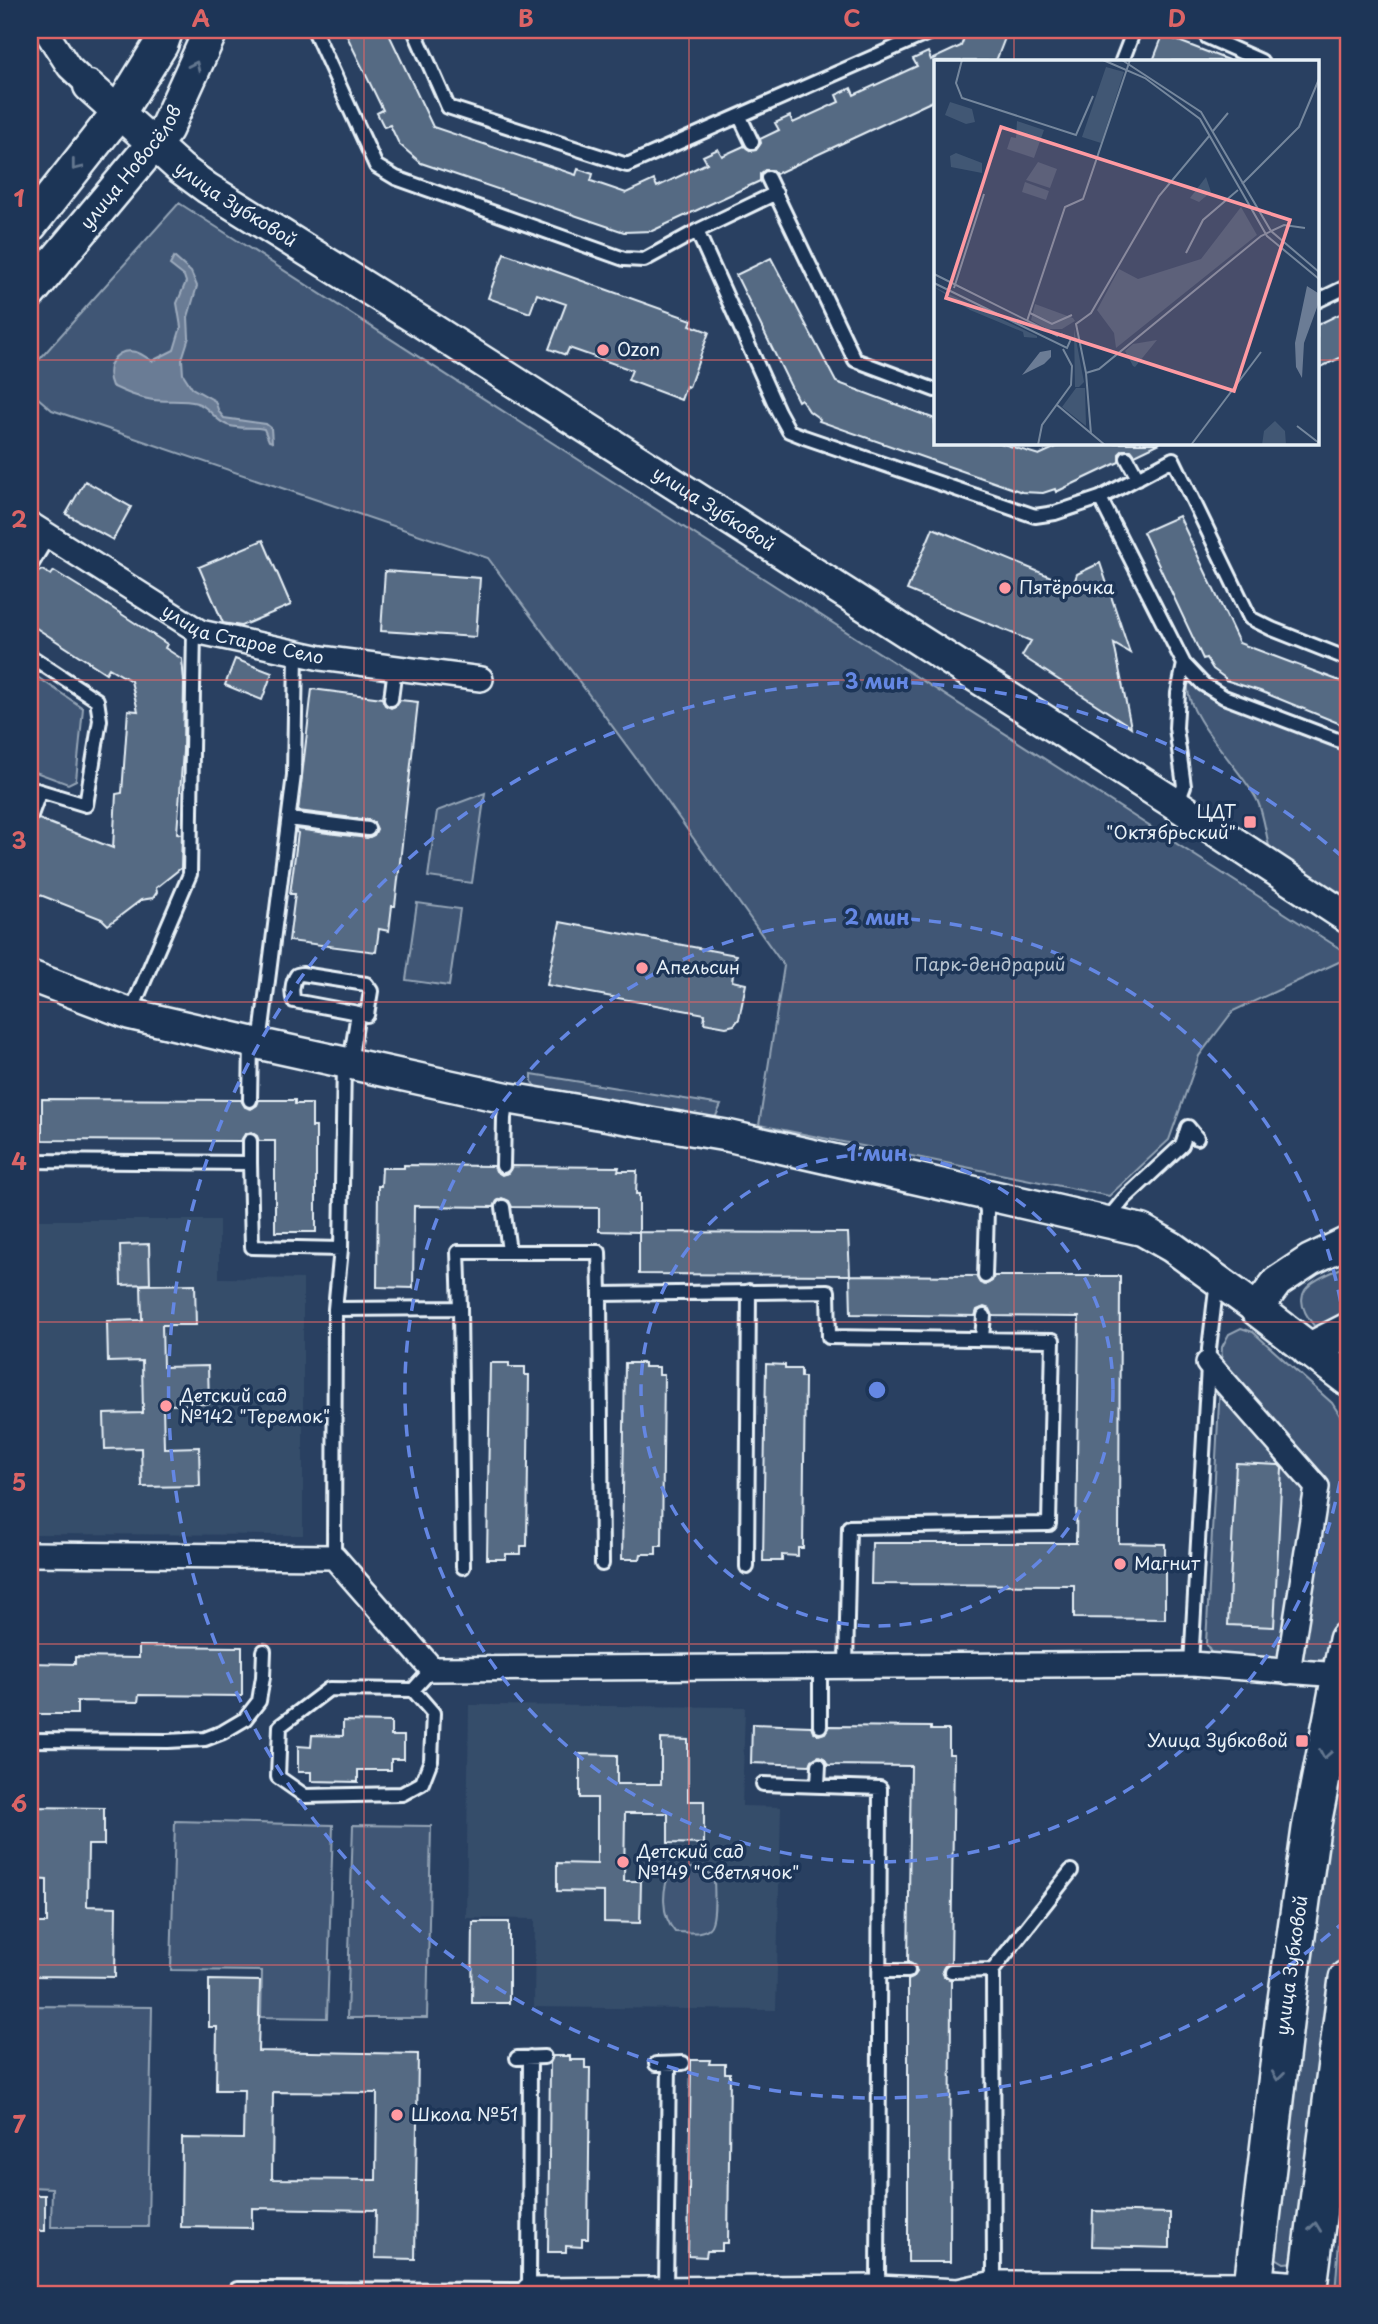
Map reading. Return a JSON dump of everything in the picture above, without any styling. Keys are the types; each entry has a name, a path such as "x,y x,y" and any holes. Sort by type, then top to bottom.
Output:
{"main road":[{"path":"30,225 119,112 161,44 166,30"},
{"name":"улица Новосёлов","path":"30,292 166,129 211,30"},
{"path":"1257,1309 1348,1380"},
{"path":"1308,1350 1348,1331"},
{"name":"улица Зубковой","path":"1252,2289 1286,2007 1311,1829 1344,1676 1348,1640"},
{"path":"1307,2291 1348,1979"}],"street":[{"path":"46,30 69,68 89,86"},
{"name":"улица Зубковой","path":"89,86 207,188 418,320 1348,917"},
{"name":"улица Старое Село","path":"40,530 200,632 296,653 481,679"},
{"path":"30,976 130,1014 256,1043 508,1098 729,1136 1142,1230 1172,1247 1257,1309 1277,1282 1310,1260 1348,1242"},
{"path":"1208,1363 1317,1487 1288,1672"},
{"path":"30,1554 334,1557 432,1669 1191,1664 1344,1676"},
{"path":"544,2291 794,2291 878,2287 958,2293 994,2283 1307,2291"}],"lane":[{"path":"313,30 376,166 396,178 624,259 644,260 697,230 776,193"},
{"path":"414,30 448,107 627,165 935,30"},
{"path":"1122,60 1134,30"},
{"path":"1203,30 1208,37 1259,60"},
{"path":"740,117 752,142"},
{"path":"768,177 855,360 934,390"},
{"path":"697,230 789,431 1035,516 1055,513 1100,498 1173,459 1250,618 1348,659"},
{"path":"1318,301 1348,286"},
{"path":"1127,458 1138,478"},
{"path":"1100,498 1184,664 1203,684 1224,697 1348,744"},
{"path":"30,567 40,530"},
{"path":"130,1014 190,874 194,628"},
{"path":"250,1100 294,775 296,653"},
{"path":"30,656 97,700 100,720 86,805 35,789 31,815"},
{"path":"1177,805 1184,786 1176,728 1178,693 1184,664"},
{"path":"391,699 395,668"},
{"path":"289,819 368,829"},
{"path":"297,975 366,984 371,991 368,1015 358,1013 294,1001 292,995 297,975"},
{"path":"334,1557 335,1309 341,1249 347,1062 358,1013"},
{"path":"503,1166 504,1118 508,1098"},
{"path":"1104,1223 1125,1198 1182,1144 1188,1127 1197,1138"},
{"path":"250,1141 252,1247 341,1249"},
{"path":"30,1161 250,1163"},
{"path":"983,1192 987,1211 985,1276"},
{"path":"503,1207 509,1251"},
{"path":"463,1567 458,1251 598,1252 602,1564"},
{"path":"1191,1664 1208,1363 1217,1281"},
{"path":"747,1567 749,1291"},
{"path":"600,1294 828,1291 829,1337 1053,1340 1049,1524 849,1527 846,1666"},
{"path":"335,1309 460,1308"},
{"path":"982,1337 984,1316"},
{"path":"30,1740 205,1739 223,1732 245,1718 259,1701 264,1677 264,1651"},
{"path":"820,1667 820,1726"},
{"path":"413,1690 433,1713 431,1760 422,1783 402,1794 304,1796 278,1777 280,1726 329,1689 413,1690 432,1669"},
{"path":"818,1785 819,1765"},
{"path":"763,1784 880,1788 878,2287"},
{"path":"994,2283 993,1970 1071,1871"},
{"path":"880,1971 908,1970"},
{"path":"951,1971 993,1970"},
{"path":"237,2289 544,2291 523,2057 544,2057"},
{"path":"666,2289 662,2064 683,2063"}],"shaded area":[{"path":"174,257 191,272 197,286 188,317 189,337 182,359 183,374 192,388 215,401 224,418 266,424 271,428 272,442 264,429 227,425 197,403 147,399 112,386 110,366 122,353 136,352 152,361 174,350 181,327 177,303 186,282 184,276 170,265"},
{"name":"Детский сад №142 \"Теремок\"","path":"30,1220 219,1220 219,1278 303,1279 303,1535 30,1534"},
{"name":"Детский сад №149 \"Светлячок\"","path":"469,1705 745,1707 742,1806 781,1807 776,2010 534,2007 535,1919 466,1918"}],"green space":[{"name":"Парк-дендрарий","path":"179,203 1342,950 1341,961 1233,1011 1199,1056 1169,1140 1109,1196 759,1125 784,966 652,780 488,558 52,410 30,391 30,370"},
{"path":"30,672 83,708 76,780 68,784 30,770"},
{"path":"1192,683 1219,701 1348,749 1348,892 1334,891 1270,850 1258,802 1251,789 1195,712 1189,697 1188,684"},
{"path":"485,793 472,883 428,877 437,811"},
{"path":"417,903 460,909 449,986 406,980"},
{"path":"532,1074 721,1105 716,1116 709,1120 540,1092 532,1082"},
{"path":"1348,1265 1348,1319 1328,1328 1315,1327 1302,1303 1303,1294 1315,1281"},
{"path":"1241,1328 1253,1332 1332,1403 1348,1428 1348,1595 1336,1648 1315,1666 1214,1659 1206,1643 1222,1347 1229,1334"},
{"path":"1348,1702 1348,1901 1300,2255 1295,2262 1284,2263 1274,2257 1297,2006"},
{"path":"175,1821 333,1825 327,2018 261,2017 262,1971 171,1970"},
{"path":"353,1825 431,1826 427,2018 347,2018"},
{"path":"701,1867 714,1877 712,1924 702,1932 675,1932 665,1910 664,1893 668,1877 672,1870"},
{"path":"30,2006 152,2007 148,2227 51,2227 52,2188 30,2187"},
{"path":"1348,2162 1348,2294 1335,2294 1341,2215"}],"building":[{"path":"344,30 387,30 433,127 576,175 578,169 593,174 591,181 626,193 654,180 657,187 707,163 703,156 718,149 722,156 744,146 751,151 756,150 761,143 760,139 779,130 775,123 790,116 793,123 839,102 836,95 851,88 854,95 917,66 913,59 928,52 931,60 961,46 967,30 1008,30 996,60 934,60 934,100 776,174 772,170 765,170 760,174 760,181 652,231 624,232 421,163 399,144 390,125 384,127 377,113 383,110"},
{"path":"1163,35 1228,60 1153,60"},
{"path":"504,253 692,320 690,325 709,332 689,387 686,386 681,400 628,380 632,370 569,348 566,355 549,349 566,304 537,294 530,313 488,298"},
{"path":"771,258 836,382 934,419 934,444 1003,444 1039,455 1063,444 1158,444 1135,455 1131,450 1123,450 1119,454 1119,462 1056,492 1055,489 1043,493 1022,492 819,421 801,399 798,401 736,275"},
{"path":"1348,310 1348,354 1318,369 1318,325"},
{"path":"85,481 131,507 113,540 66,514"},
{"path":"1179,516 1239,643 1348,684 1348,727 1260,691 1225,680 1206,658 1203,659 1143,532"},
{"path":"933,528 1073,586 1077,574 1100,563 1130,653 1114,644 1131,727 1022,656 1031,641 907,590"},
{"path":"263,540 291,605 241,626 223,623 199,567"},
{"path":"42,570 51,575 54,571 88,592 167,644 165,648 182,659 183,751 177,833 182,834 181,868 156,888 157,892 153,898 141,900 108,925 102,919 30,891 30,823 39,819 113,848 116,794 122,793 128,710 138,711 131,681 109,668 106,673 30,624 30,576"},
{"path":"385,571 480,578 476,637 381,631"},
{"path":"235,659 272,673 262,700 225,685"},
{"path":"312,689 382,698 385,705 391,708 400,700 418,702 395,906 392,906 389,931 379,929 376,952 289,941 295,894 290,894 298,833 296,829 367,838 374,835 377,829 369,820 298,811"},
{"name":"Апельсин","path":"560,922 736,955 732,981 746,984 739,1019 734,1025 726,1027 704,1023 705,1014 547,985"},
{"path":"42,1099 241,1100 245,1107 251,1109 259,1100 295,1100 295,1104 312,1104 312,1127 316,1127 316,1232 275,1232 275,1141 259,1141 251,1132 245,1134 241,1141 42,1140"},
{"path":"404,1165 494,1166 502,1175 508,1173 512,1166 619,1167 618,1171 637,1171 639,1232 599,1231 599,1208 512,1207 509,1201 502,1198 494,1207 414,1206 413,1288 377,1287 378,1186 381,1186 382,1168 404,1168"},
{"path":"639,1232 848,1233 850,1275 639,1274"},
{"path":"149,1244 150,1284 121,1285 120,1245"},
{"path":"850,1275 976,1276 980,1283 985,1285 992,1281 994,1276 1120,1276 1119,1543 1165,1544 1165,1619 1074,1618 1074,1585 871,1584 872,1543 1076,1543 1079,1317 993,1316 990,1309 984,1307 977,1310 975,1316 851,1314"},
{"path":"195,1284 196,1325 162,1325 163,1367 208,1366 209,1404 163,1405 164,1448 199,1447 200,1486 142,1487 141,1448 105,1449 104,1414 143,1413 142,1361 108,1362 107,1321 142,1320 141,1285"},
{"path":"490,1363 509,1363 509,1367 525,1367 525,1375 529,1375 527,1546 521,1546 521,1554 506,1554 506,1559 487,1559"},
{"path":"625,1363 644,1363 644,1367 659,1367 659,1375 664,1375 662,1546 656,1546 656,1554 641,1554 640,1559 622,1559"},
{"path":"766,1364 785,1365 785,1369 801,1369 801,1377 805,1377 803,1548 798,1548 798,1556 782,1555 782,1561 763,1561"},
{"path":"1236,1463 1279,1465 1282,1468 1274,1627 1228,1625"},
{"path":"139,1646 242,1647 242,1696 139,1695 138,1702 77,1701 77,1714 30,1714 30,1663 75,1664 75,1657 139,1658"},
{"path":"343,1721 391,1722 391,1736 404,1736 404,1759 391,1759 391,1770 358,1770 358,1782 311,1781 311,1772 298,1772 298,1746 311,1747 312,1735 343,1736"},
{"path":"752,1724 811,1726 819,1735 825,1733 829,1726 931,1727 931,1730 949,1730 949,1754 954,1754 951,1962 946,1964 942,1971 944,1976 951,1980 950,2262 908,2262 908,1980 917,1972 915,1966 908,1962 911,1766 828,1765 824,1758 819,1756 812,1760 810,1765 751,1763"},
{"name":"Детский сад №149 \"Светлячок\"","path":"661,1739 688,1740 688,1801 704,1801 704,1844 668,1843 668,1813 625,1813 624,1881 641,1881 640,1923 604,1922 604,1892 557,1891 557,1863 597,1864 597,1798 580,1798 580,1754 617,1755 617,1784 661,1784"},
{"path":"30,1807 104,1808 104,1845 88,1845 87,1906 116,1907 115,1977 33,1976 34,1942 30,1942 30,1923 47,1923 47,1880 30,1879"},
{"path":"473,1922 509,1922 509,2003 472,2003"},
{"name":"Школа №51","path":"209,1980 260,1981 258,2051 418,2054 415,2259 375,2258 376,2210 252,2208 252,2228 181,2227 182,2138 243,2139 244,2090 216,2090 217,2027 209,2027","holes":["273,2092 377,2093 376,2180 272,2179"]},
{"path":"553,2056 570,2056 570,2060 585,2060 585,2068 590,2068 588,2239 582,2239 582,2247 566,2246 566,2252 548,2252 550,2063"},
{"path":"691,2060 710,2060 709,2064 725,2064 725,2073 730,2073 728,2243 722,2243 722,2251 707,2251 706,2257 688,2256"},
{"path":"30,2195 45,2195 45,2231 30,2231"},
{"path":"1093,2211 1170,2213 1170,2248 1092,2246"}],"place":[{"name":"Ozon","path":"603,350"},
{"name":"Пятёрочка","path":"1005,588"},
{"name":"ЦДТ \"Октябрьский\"","path":"1250,822"},
{"name":"Апельсин","path":"642,968"},
{"name":"Детский сад №142 \"Теремок\"","path":"166,1406"},
{"name":"Магнит","path":"1120,1564"},
{"name":"Улица Зубковой","path":"1302,1741"},
{"name":"Детский сад №149 \"Светлячок\"","path":"623,1862"},
{"name":"Школа №51","path":"397,2115"}]}
